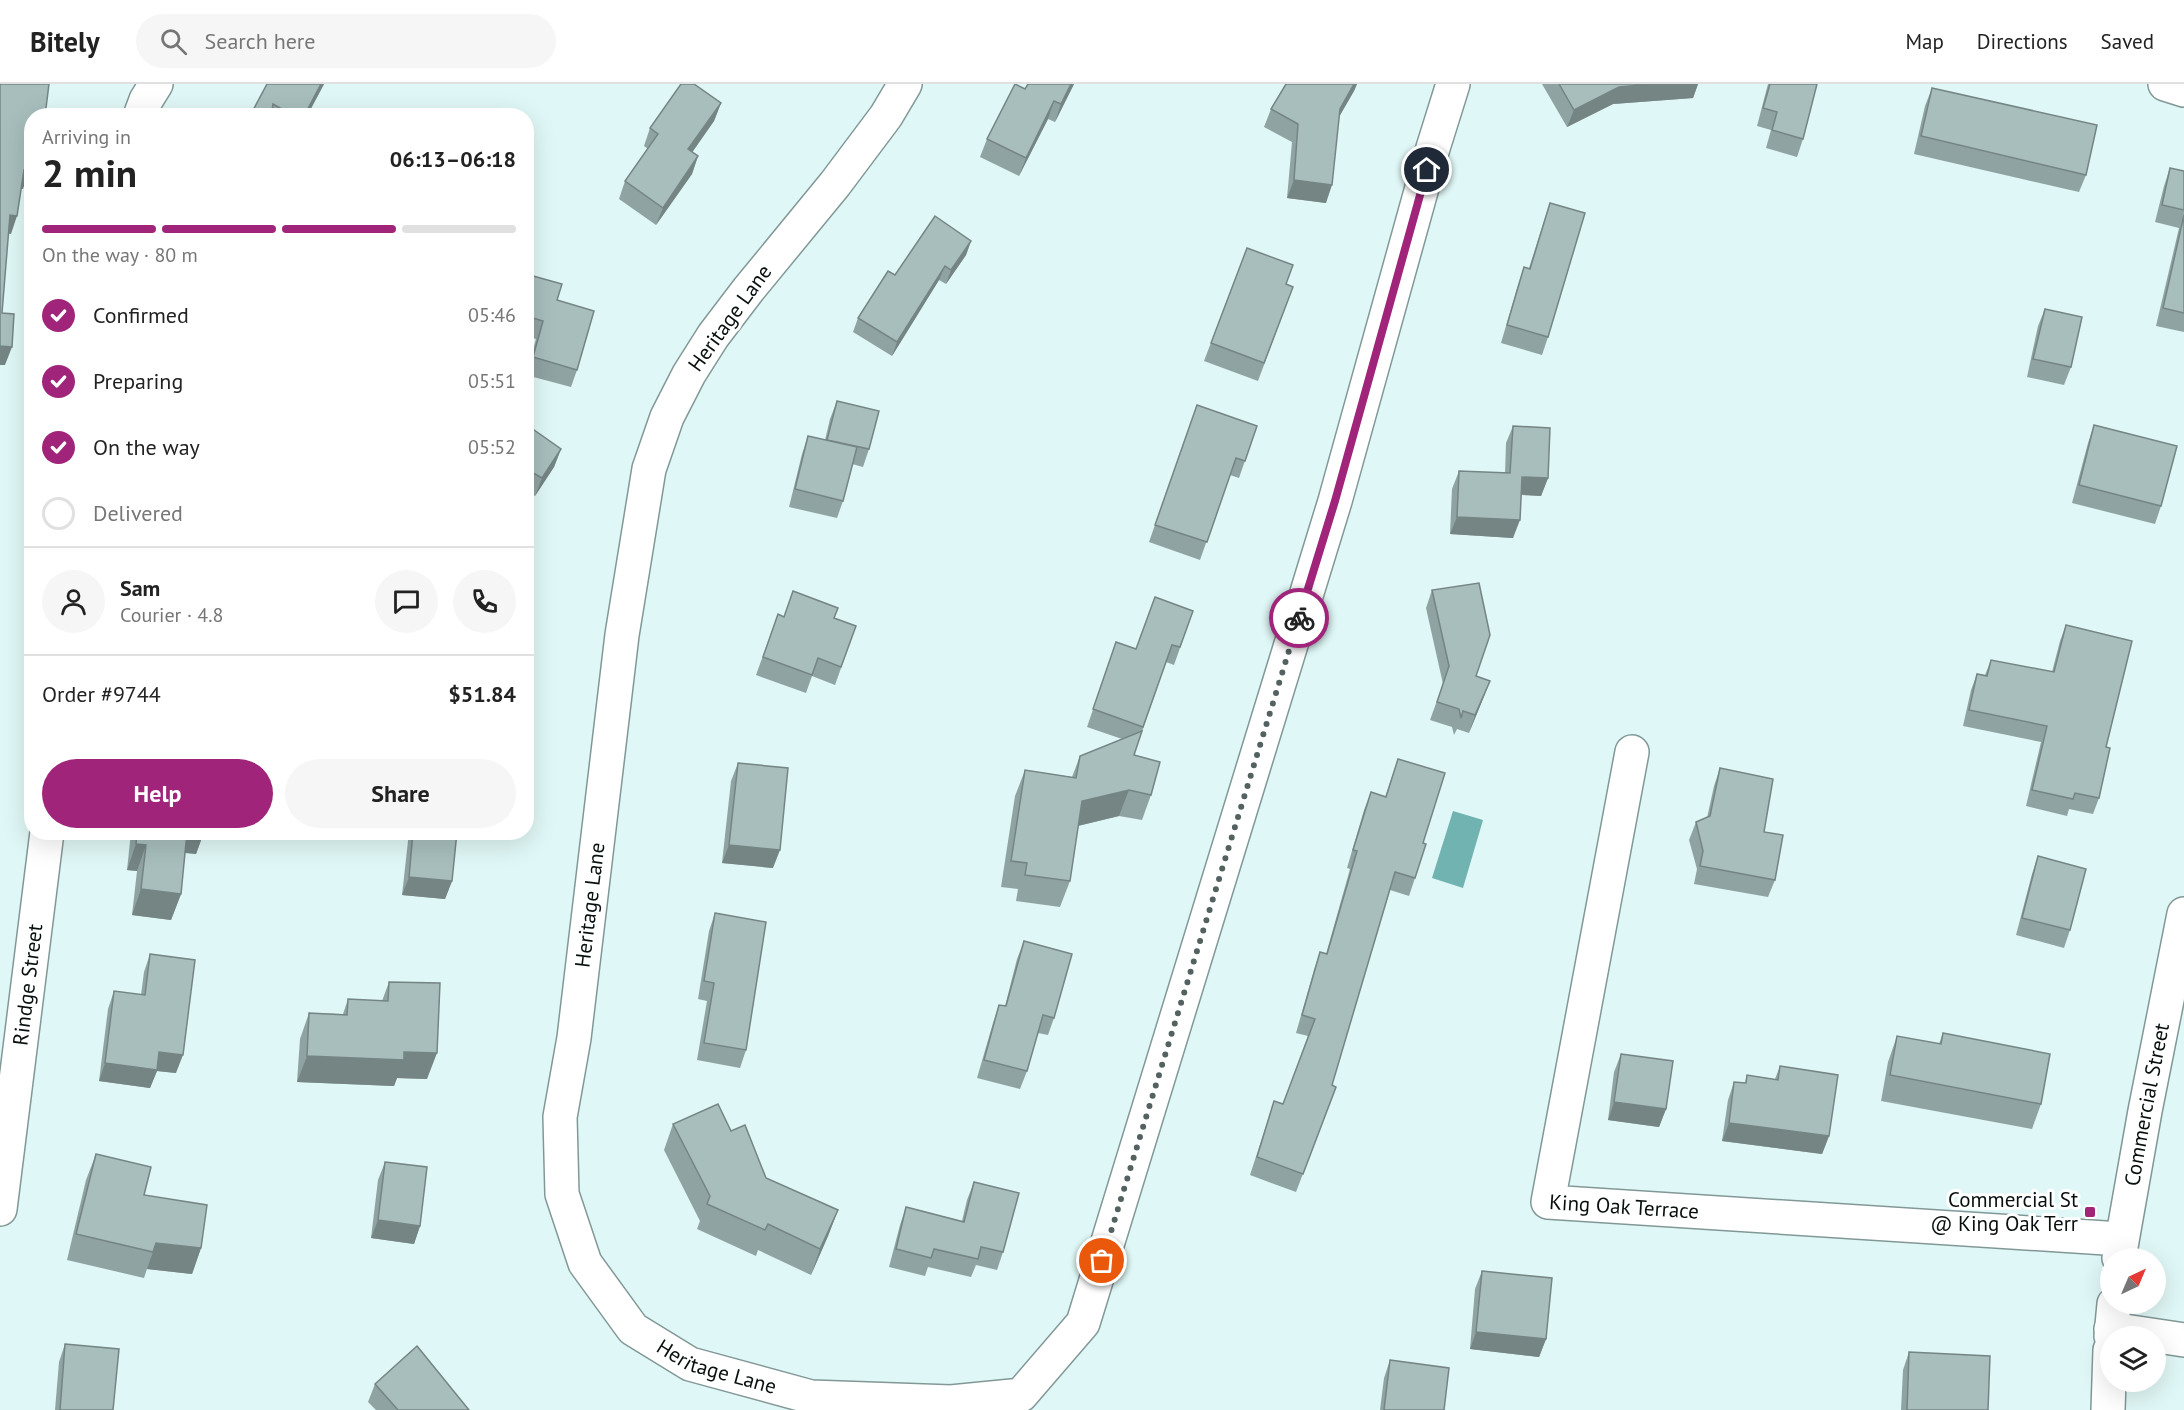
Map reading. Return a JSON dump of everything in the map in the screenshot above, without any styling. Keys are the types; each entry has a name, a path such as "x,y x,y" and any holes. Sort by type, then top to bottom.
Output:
{"street":[{"path":"143,108 156,84"},
{"name":"Heritage Lane","path":"905,84 886,116 835,184 713,336 689,374 668,417 649,469 622,635 574,1038 560,1117 562,1194 585,1263 633,1329 690,1364 811,1397 951,1402 1021,1395 1083,1323 1335,501 1433,148 1453,84"},
{"path":"2165,84 2184,90"},
{"name":"King Oak Terrace","path":"1632,752 1548,1202 2108,1248"},
{"name":"Rindge Street","path":"0,1209 46,840"},
{"name":"Commercial Street","path":"2120,1248 2184,914"},
{"path":"2166,1338 2184,1340"},
{"path":"2108,1410 2109,1392"}],"water":[{"path":"1453,811 1483,820 1463,888 1432,878"}],"building":[{"path":"0,84 49,84 46,108 24,108 24,170 17,216 10,215 2,313 14,314 12,347 0,346"},
{"path":"267,84 321,84 308,108 280,108 273,104 272,108 254,108"},
{"path":"681,84 694,84 721,103 688,149 698,156 663,208 625,181 658,134 650,128"},
{"path":"1015,84 1025,89 1028,84 1071,84 1061,104 1054,101 1026,158 987,139"},
{"path":"1286,84 1354,84 1340,109 1332,185 1294,180 1298,124 1271,109"},
{"path":"1559,84 1652,84 1619,87 1574,110"},
{"path":"1770,84 1817,84 1803,139 1772,130 1777,112 1763,108"},
{"path":"1932,88 2097,125 2086,175 1921,136"},
{"path":"2170,168 2184,171 2184,210 2162,205"},
{"path":"1550,203 1585,213 1548,337 1507,325 1524,267 1530,269"},
{"path":"2184,215 2184,313 2163,308"},
{"path":"935,216 971,241 951,270 945,266 897,342 858,318 888,271 895,275"},
{"path":"1247,248 1293,265 1286,284 1293,287 1264,363 1211,343"},
{"path":"534,276 562,284 557,300 594,311 577,370 534,357 543,321 534,318"},
{"path":"2045,309 2082,317 2071,367 2033,359"},
{"path":"837,401 879,411 869,449 827,440"},
{"path":"1197,405 1257,426 1245,461 1236,458 1207,542 1155,525"},
{"path":"2094,425 2177,446 2161,506 2079,485"},
{"path":"1513,426 1550,428 1548,478 1522,477 1520,520 1457,517 1459,471 1510,473"},
{"path":"534,430 561,449 542,478 534,474"},
{"path":"808,436 857,447 843,501 795,489"},
{"path":"1479,583 1490,635 1476,676 1490,681 1475,715 1463,711 1461,718 1459,709 1437,702 1449,666 1432,590"},
{"path":"793,591 838,608 834,618 856,626 841,667 818,658 812,675 763,657 778,614 784,617"},
{"path":"1155,597 1193,611 1180,647 1172,645 1143,727 1093,709 1116,642 1136,649"},
{"path":"2066,625 2132,641 2106,747 2110,748 2099,798 2075,793 2073,799 2032,790 2047,726 1969,710 1977,674 1987,676 1991,660 2054,672"},
{"path":"1142,731 1134,755 1160,762 1151,795 1129,790 1082,801 1070,881 1025,875 1027,863 1011,861 1025,770 1076,778 1080,756"},
{"path":"1398,759 1445,773 1423,843 1426,844 1415,878 1395,872 1332,1085 1336,1087 1303,1174 1257,1157 1274,1101 1283,1104 1315,1019 1302,1015 1320,952 1327,954 1357,851 1353,850 1371,792 1386,797"},
{"path":"738,763 788,768 780,850 729,845"},
{"path":"1720,768 1773,779 1764,832 1783,835 1775,880 1700,866 1703,851 1696,822 1710,816"},
{"path":"136,840 186,840 181,894 141,889 146,845 136,844"},
{"path":"412,840 456,840 452,881 409,877"},
{"path":"2038,856 2086,869 2070,930 2022,918"},
{"path":"715,913 766,922 746,1050 704,1043 714,983 704,981"},
{"path":"1024,941 1072,954 1054,1018 1043,1015 1027,1071 984,1060 999,1005 1006,1006"},
{"path":"150,954 195,960 183,1055 159,1052 157,1070 105,1063 114,991 145,995"},
{"path":"389,982 440,983 437,1053 404,1052 404,1060 307,1056 309,1013 347,1015 348,999 388,1001"},
{"path":"1943,1033 2050,1054 2041,1104 1890,1075 1897,1036 1941,1044"},
{"path":"1621,1054 1673,1061 1666,1109 1614,1102"},
{"path":"1780,1066 1838,1075 1829,1136 1729,1123 1734,1082 1746,1083 1747,1075 1778,1080"},
{"path":"718,1104 731,1131 745,1125 766,1178 838,1210 820,1249 768,1224 765,1230 707,1204 710,1196 673,1124"},
{"path":"96,1154 151,1167 144,1195 207,1205 201,1248 156,1243 153,1252 76,1234"},
{"path":"385,1162 427,1167 420,1226 378,1220"},
{"path":"974,1182 1019,1193 1003,1252 981,1247 978,1259 934,1249 931,1258 896,1249 906,1207 964,1222"},
{"path":"1482,1271 1552,1278 1546,1339 1476,1332"},
{"path":"65,1344 119,1349 113,1410 60,1410"},
{"path":"417,1346 469,1410 398,1410 375,1384"},
{"path":"1909,1352 1990,1356 1988,1410 1907,1410"},
{"path":"1390,1360 1449,1368 1444,1410 1384,1410"}],"way so far":[{"path":"1102,1261 1299,618"}],"place":[{"name":"Commercial St @ King Oak Terr","path":"2090,1212"}],"route":[{"path":"1299,618 1335,501 1427,170"}]}
